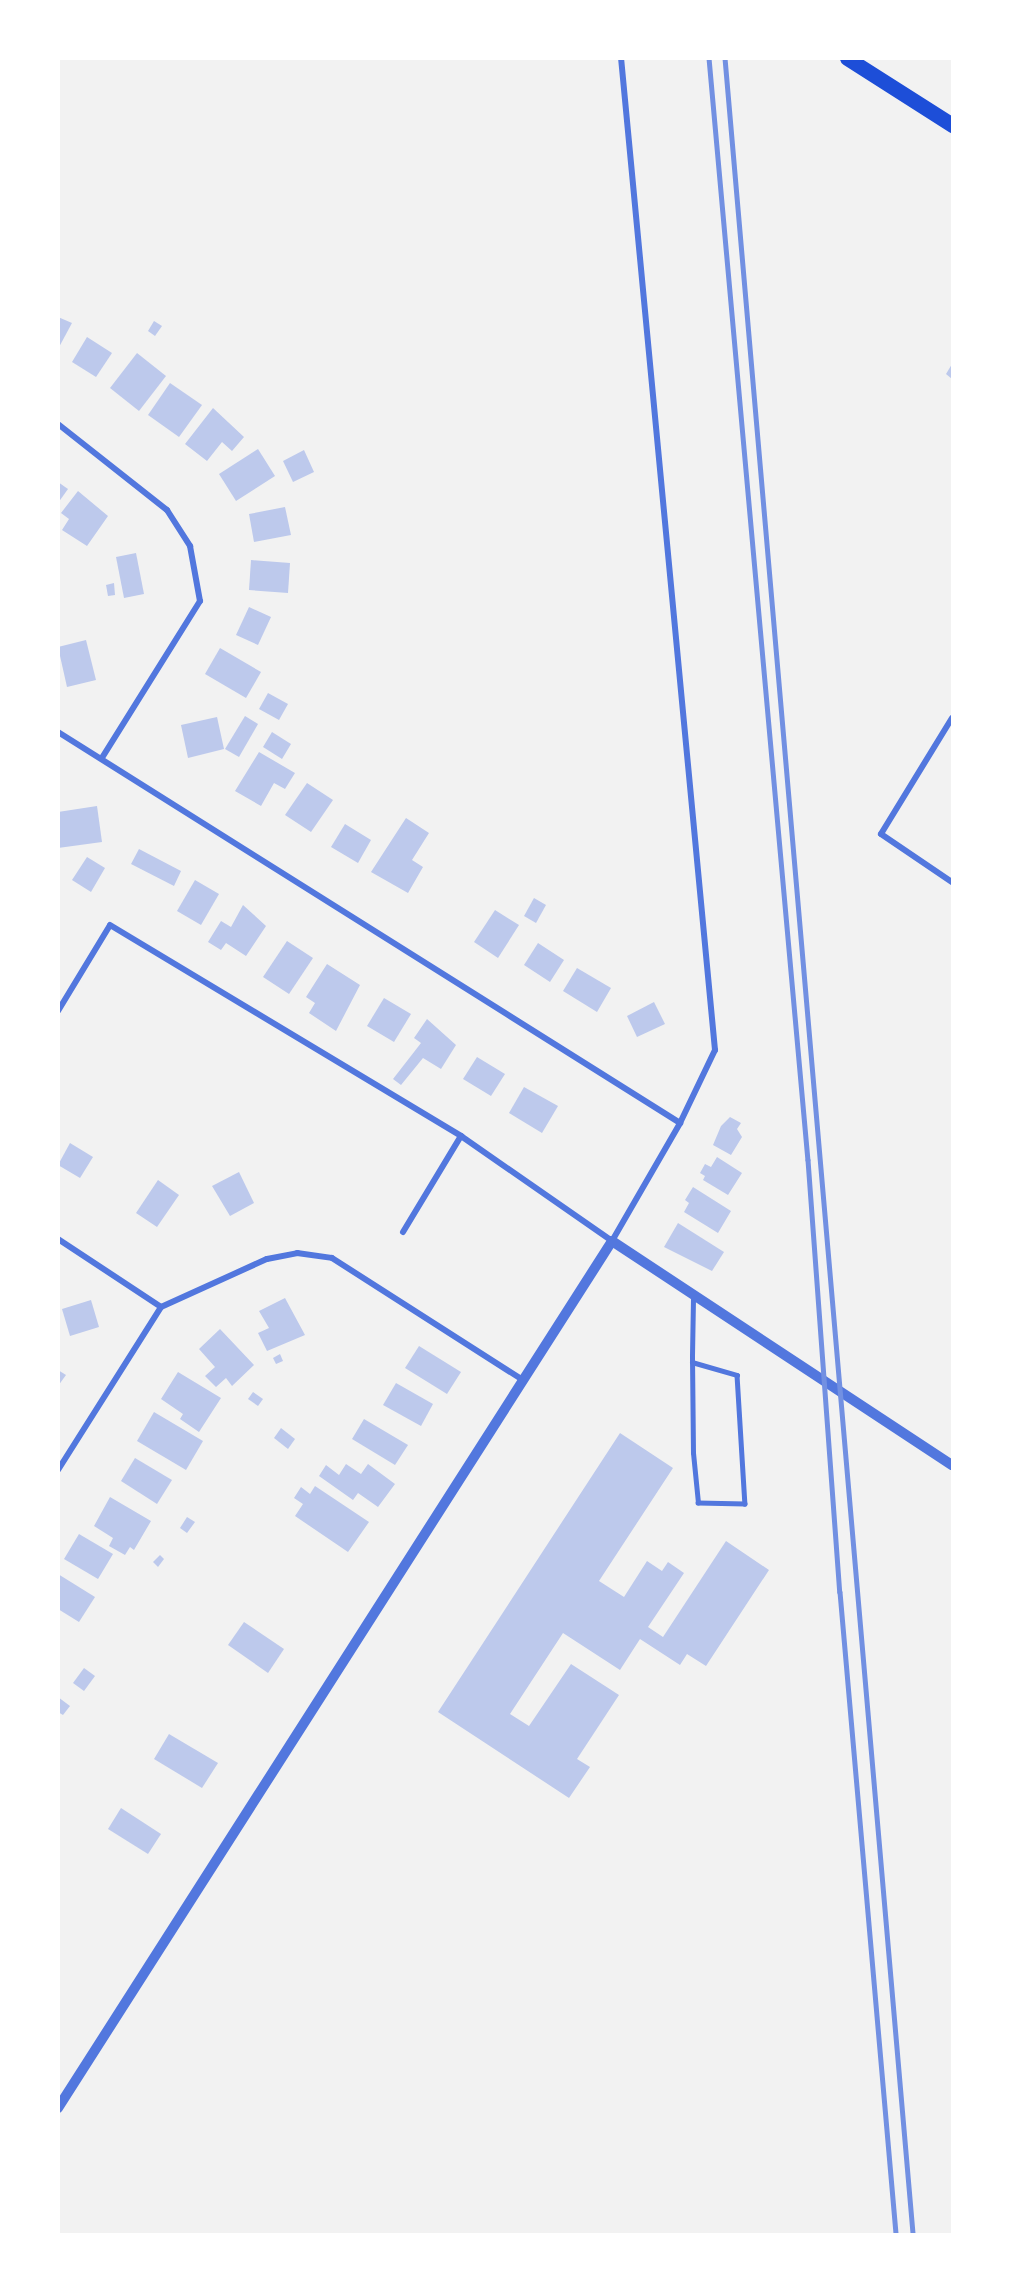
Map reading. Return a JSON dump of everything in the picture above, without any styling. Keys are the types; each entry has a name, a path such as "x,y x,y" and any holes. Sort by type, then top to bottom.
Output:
{"main road":[{"path":"846,58 952,125"}],"street":[{"path":"58,2108 525,1381 612,1241 680,1123 715,1050 621,58"},
{"path":"58,424 167,510 190,546 200,601 102,758"},
{"path":"952,718 881,834 952,882"},
{"path":"58,732 680,1123"},
{"path":"58,1011 110,925 461,1136 693,1297 952,1465"},
{"path":"403,1232 461,1136"},
{"path":"58,1239 161,1307"},
{"path":"58,1470 161,1307 267,1259 297,1253 332,1258 525,1381"}],"lane":[{"path":"692,1362 737,1375 745,1504 698,1503 692,1362 693,1297"}],"building":[{"path":"58,317 72,323 58,349"},
{"path":"154,321 162,326 155,336 148,331"},
{"path":"87,337 112,353 96,377 72,362"},
{"path":"137,353 166,376 139,411 110,388"},
{"path":"952,364 952,379 946,374"},
{"path":"170,383 202,405 179,437 148,415"},
{"path":"213,408 244,437 232,451 222,442 207,461 185,444"},
{"path":"258,449 275,476 236,501 219,474"},
{"path":"304,450 314,472 293,482 283,461"},
{"path":"58,482 68,489 58,503"},
{"path":"78,491 108,516 87,546 62,530 69,519 61,513"},
{"path":"285,507 291,535 254,542 249,514"},
{"path":"136,553 144,594 124,598 116,557"},
{"path":"251,560 290,563 288,593 249,590"},
{"path":"114,583 115,595 108,596 106,585"},
{"path":"249,607 271,617 258,645 236,635"},
{"path":"86,640 96,680 67,687 58,647"},
{"path":"220,648 261,672 246,698 205,674"},
{"path":"268,693 288,704 279,720 259,709"},
{"path":"245,716 258,724 239,757 225,749"},
{"path":"217,717 224,749 188,758 181,725"},
{"path":"272,732 291,744 282,759 263,747"},
{"path":"259,752 295,773 285,789 274,783 261,806 235,791"},
{"path":"307,783 333,800 311,832 285,815"},
{"path":"97,806 102,842 58,848 58,812"},
{"path":"406,818 429,833 412,860 423,867 408,893 371,872"},
{"path":"345,824 371,840 358,863 331,847"},
{"path":"139,849 181,871 174,886 131,864"},
{"path":"87,857 105,868 91,892 72,880"},
{"path":"195,880 219,894 201,925 177,911"},
{"path":"534,898 546,905 536,923 524,916"},
{"path":"243,905 266,926 246,956 226,943 221,950 208,942 221,921 231,927"},
{"path":"495,910 519,925 498,958 474,942"},
{"path":"287,941 313,958 289,994 263,977"},
{"path":"538,943 564,960 550,982 524,965"},
{"path":"327,964 360,985 336,1031 309,1013 315,1003 306,997"},
{"path":"577,968 611,988 597,1012 563,991"},
{"path":"384,998 411,1014 394,1042 367,1026"},
{"path":"654,1002 665,1024 637,1037 627,1016"},
{"path":"427,1019 456,1045 441,1069 423,1058 401,1085 393,1079 421,1043 414,1038"},
{"path":"477,1057 505,1074 491,1096 463,1079"},
{"path":"524,1087 558,1106 542,1133 509,1113"},
{"path":"730,1117 741,1123 737,1129 742,1137 731,1155 713,1145 721,1126"},
{"path":"70,1143 93,1157 80,1178 58,1165"},
{"path":"717,1157 742,1173 728,1195 703,1180 705,1176 700,1173 705,1164 711,1167"},
{"path":"239,1172 254,1203 230,1216 212,1186"},
{"path":"158,1180 179,1195 157,1227 136,1213"},
{"path":"693,1187 731,1211 718,1233 684,1212 689,1203 685,1200"},
{"path":"678,1223 724,1252 712,1271 664,1247"},
{"path":"285,1298 305,1335 267,1351 258,1333 269,1328 259,1311"},
{"path":"91,1300 99,1327 70,1336 62,1309"},
{"path":"220,1329 254,1365 232,1386 226,1378 216,1387 205,1376 215,1367 199,1349"},
{"path":"419,1346 461,1372 447,1394 405,1368"},
{"path":"280,1354 283,1361 276,1364 273,1358"},
{"path":"58,1370 66,1375 58,1386"},
{"path":"178,1372 221,1398 199,1432 180,1419 183,1414 161,1399"},
{"path":"396,1383 433,1404 421,1426 383,1405"},
{"path":"253,1392 263,1399 258,1406 248,1399"},
{"path":"154,1412 203,1441 186,1470 137,1441"},
{"path":"364,1419 408,1445 395,1465 352,1439"},
{"path":"281,1428 295,1439 288,1449 274,1438"},
{"path":"620,1433 673,1468 599,1581 624,1597 647,1561 662,1571 668,1562 684,1573 648,1627 663,1637 726,1541 769,1570 706,1666 687,1654 680,1665 640,1639 620,1670 563,1633 510,1714 529,1726 571,1664 619,1695 577,1759 590,1767 569,1798 438,1712"},
{"path":"135,1458 172,1480 157,1504 121,1481"},
{"path":"346,1464 361,1474 368,1464 395,1484 378,1507 358,1493 353,1500 319,1476 326,1465 339,1475"},
{"path":"315,1486 369,1522 348,1552 295,1516 303,1504 294,1498 301,1487 310,1494"},
{"path":"110,1497 151,1521 134,1550 130,1547 125,1555 109,1546 113,1538 94,1526"},
{"path":"187,1517 195,1522 187,1533 180,1528"},
{"path":"79,1534 113,1554 98,1579 64,1559"},
{"path":"160,1555 164,1559 158,1567 153,1562"},
{"path":"58,1574 95,1597 79,1622 58,1609"},
{"path":"244,1622 284,1649 268,1673 228,1645"},
{"path":"84,1668 95,1676 84,1691 73,1683"},
{"path":"58,1697 70,1706 63,1715 58,1712"},
{"path":"169,1734 218,1763 202,1788 154,1759"},
{"path":"121,1808 161,1834 148,1854 108,1829"}],"railway":[{"path":"709,58 808,1160 840,1592 896,2234"},
{"path":"725,58 913,2234"}]}
